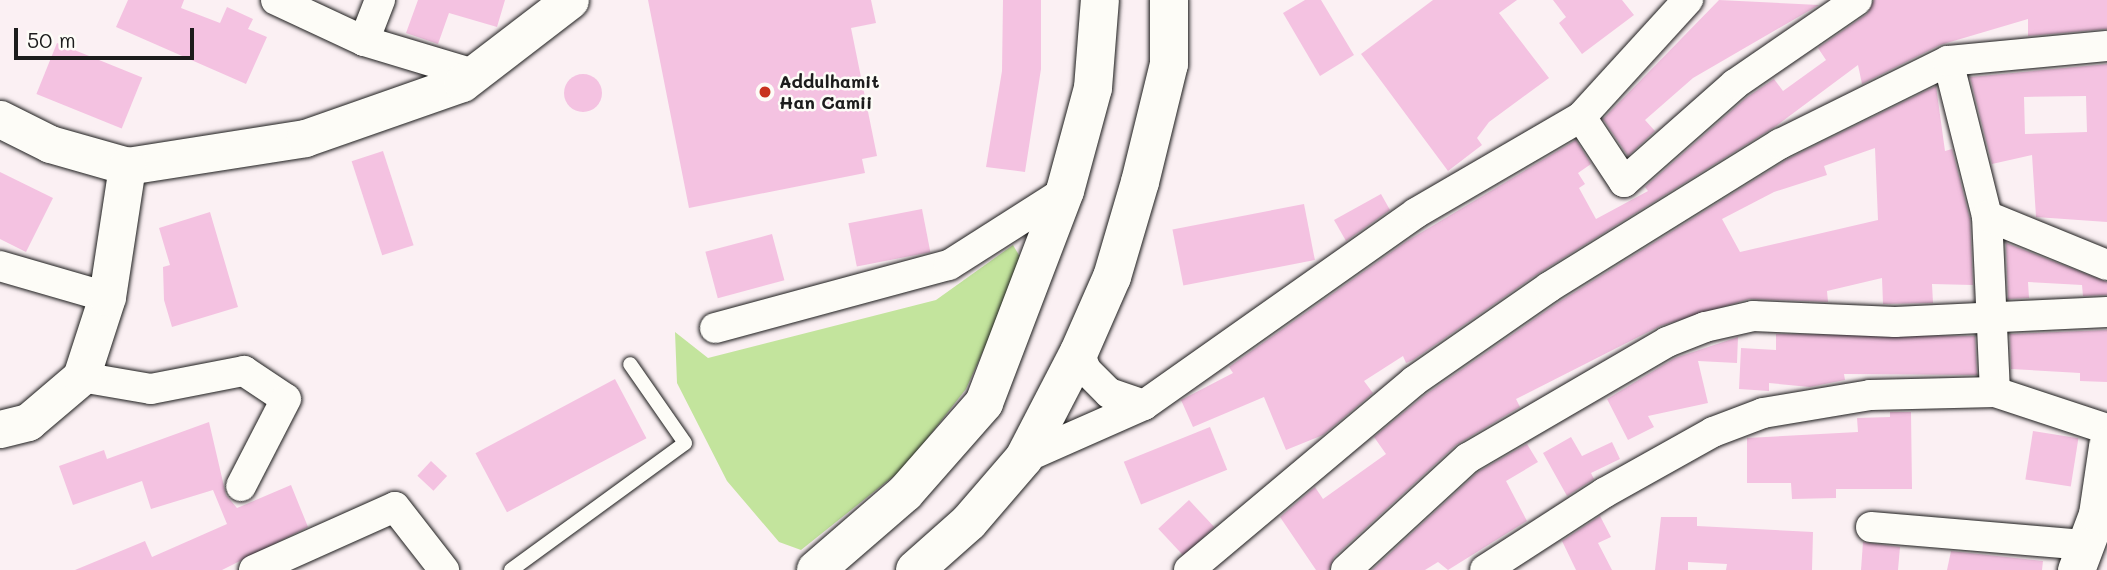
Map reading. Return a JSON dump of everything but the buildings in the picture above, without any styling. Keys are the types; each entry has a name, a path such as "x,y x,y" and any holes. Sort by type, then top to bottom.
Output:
{"main road":[{"path":"816,570 905,493 984,403 1065,191 1093,88 1100,0"},
{"path":"915,570 969,522 1024,458 1079,352 1112,277 1140,182 1169,64 1169,0"}],"street":[{"path":"276,0 364,41 474,74"},
{"path":"364,41 380,0"},
{"path":"0,119 50,144 127,166 305,138 474,74 570,0"},
{"path":"1024,458 1144,405 1416,213 1581,117 1688,0"},
{"path":"1581,117 1624,181 1735,84 1841,4"},
{"path":"1189,570 1414,381 1549,287 1780,144 1948,61 2107,46"},
{"path":"1948,61 1987,216 1994,318 1994,392"},
{"path":"0,429 28,422 81,377 107,297 127,166"},
{"path":"715,328 949,265 1065,191"},
{"path":"1987,216 2107,265"},
{"path":"0,266 107,297"},
{"path":"1346,570 1468,458 1667,342 1753,316 1779,322 1994,318 2107,312"},
{"path":"1079,352 1086,370 1110,393 1144,405"},
{"path":"81,377 151,389 244,370 286,399 241,486"},
{"path":"1485,570 1604,493 1713,432 1763,413 1870,395 1994,392 2107,429"},
{"path":"1871,527 2081,558 2107,446"},
{"path":"254,570 395,507 444,570"}],"lane":[{"path":"511,570 685,443 630,364"}],"green space":[{"path":"1013,245 1023,262 966,389 905,467 801,550 779,542 727,481 677,383 675,332 708,358 936,300"}],"place":[{"name":"Addulhamit Han Camii","path":"765,92"}]}
